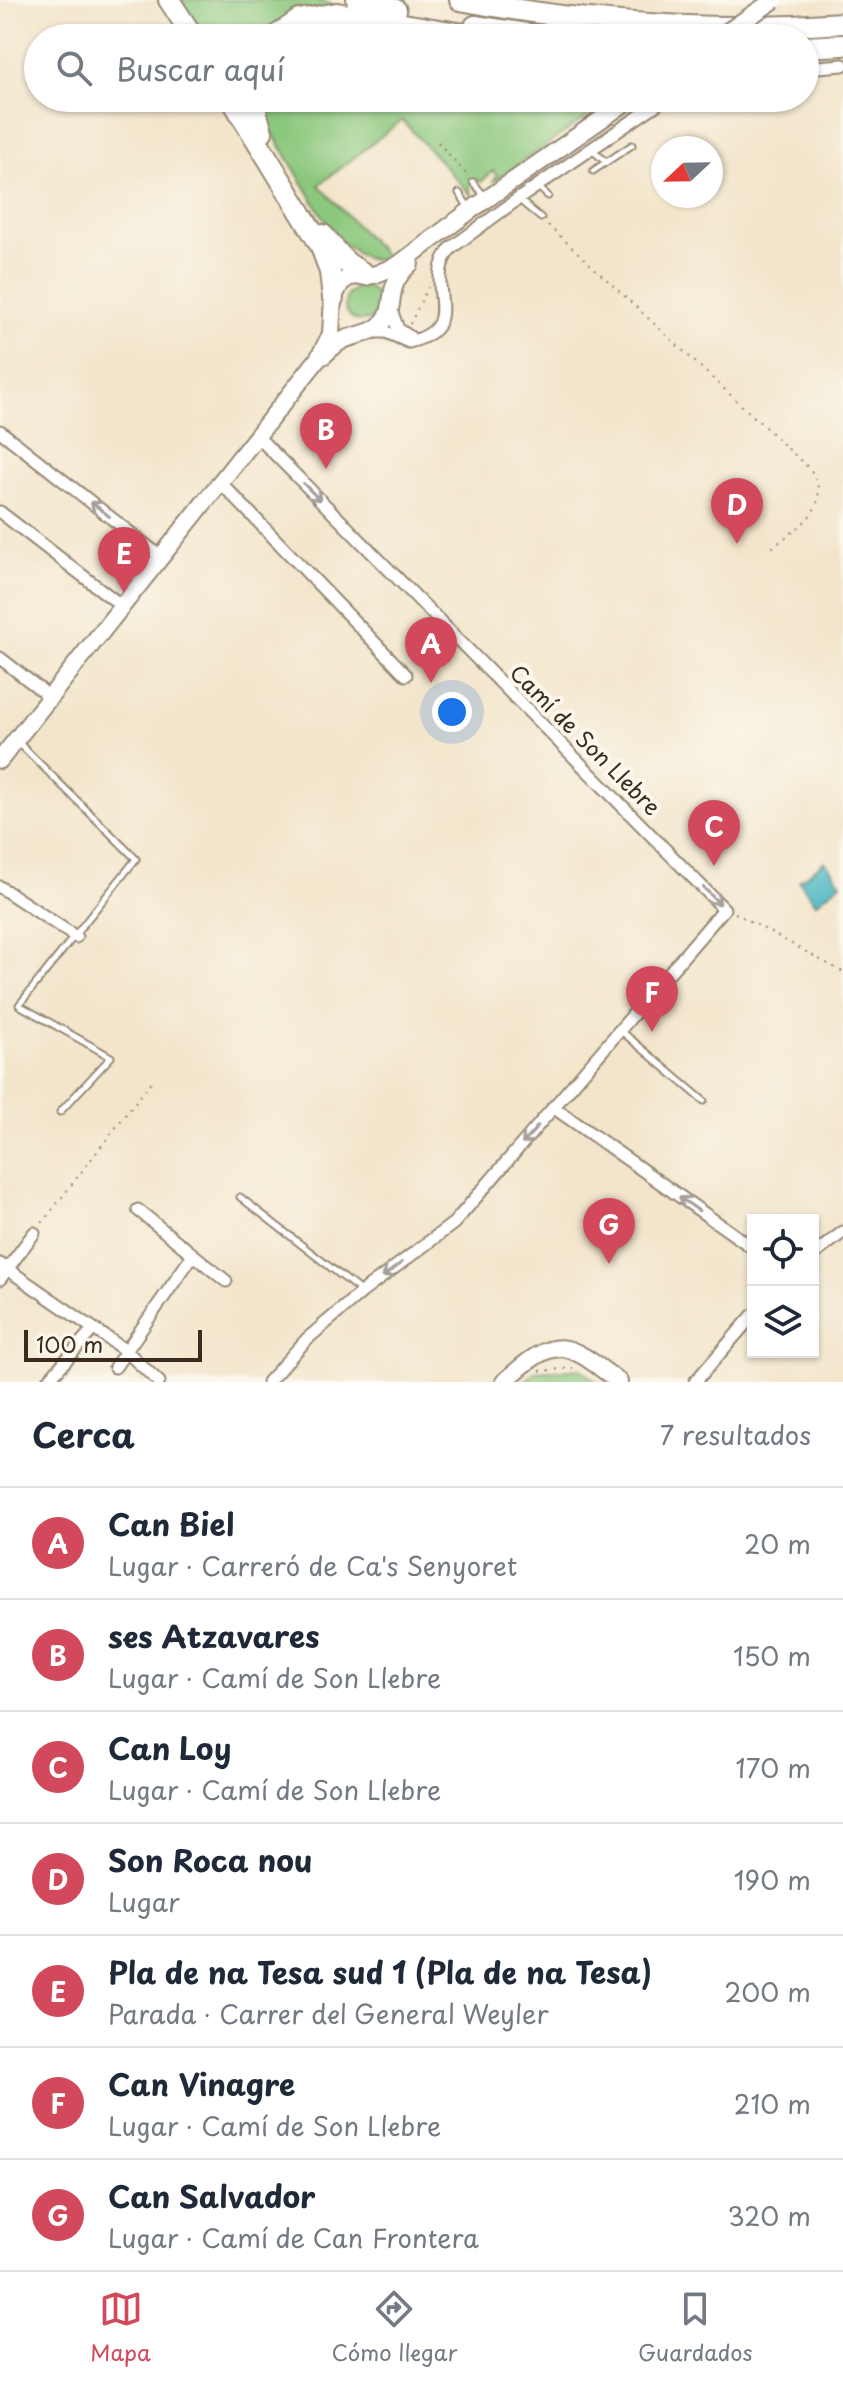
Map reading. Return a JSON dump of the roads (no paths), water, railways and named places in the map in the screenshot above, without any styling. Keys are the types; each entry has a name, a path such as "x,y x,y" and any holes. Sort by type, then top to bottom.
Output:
{"highway":[{"path":"169,0 185,24"},
{"path":"357,0 467,24"},
{"path":"460,0 565,17 647,24"},
{"path":"293,24 299,20 337,13 403,24"},
{"path":"695,24 717,19 843,13"},
{"path":"819,25 843,23"},
{"path":"819,46 843,45"},
{"path":"240,112 321,246 330,272 333,303"},
{"path":"255,112 265,139 324,237 347,263 366,275"}],"street":[{"path":"739,24 774,0"},
{"path":"819,67 843,65"},
{"path":"0,760 222,484 318,359 331,334 333,303 341,283 349,277 394,268 486,199 612,112"},
{"path":"333,303 341,324 358,332 386,332 409,342 433,333 441,323 443,310 438,274 445,255 461,239 645,112"},
{"path":"318,359 338,343 368,332 383,322 396,280 420,250"},
{"path":"366,275 382,283 398,329 418,339"},
{"path":"0,431 161,557"},
{"name":"Camí de Son Llebre","path":"257,436 724,909 620,1030"},
{"path":"222,484 406,675"},
{"path":"0,512 122,606"},
{"path":"0,658 50,697"},
{"path":"0,887 76,937"},
{"path":"268,1382 307,1339 362,1292 454,1223 620,1030"},
{"path":"553,1107 747,1244"},
{"path":"138,1210 226,1281"},
{"path":"819,1250 843,1232"},
{"path":"34,1233 3,1271 126,1351 159,1382"},
{"path":"115,1367 193,1255"},
{"path":"695,1382 747,1322"},
{"path":"47,1382 93,1329"},
{"path":"504,1382 539,1353 565,1347 578,1352 619,1382"}],"lane":[{"path":"593,171 632,145"},
{"path":"591,149 606,162"},
{"path":"473,182 486,199"},
{"path":"537,186 548,196"},
{"path":"459,193 471,210"},
{"path":"518,199 541,218"},
{"path":"16,740 136,859 19,1005 111,1057 60,1112"},
{"path":"620,1030 704,1101"},
{"path":"240,1197 362,1292"}],"water":[{"path":"825,861 841,883 816,903 799,881"}],"place":[{"name":"ses Atzavares","path":"326,469"},
{"name":"Son Roca nou","path":"737,544"},
{"name":"Pla de na Tesa sud 1 (Pla de na Tesa)","path":"124,593"},
{"name":"Can Biel","path":"431,683"},
{"name":"Can Loy","path":"714,866"},
{"name":"Can Vinagre","path":"652,1032"},
{"name":"Can Salvador","path":"609,1264"}]}
